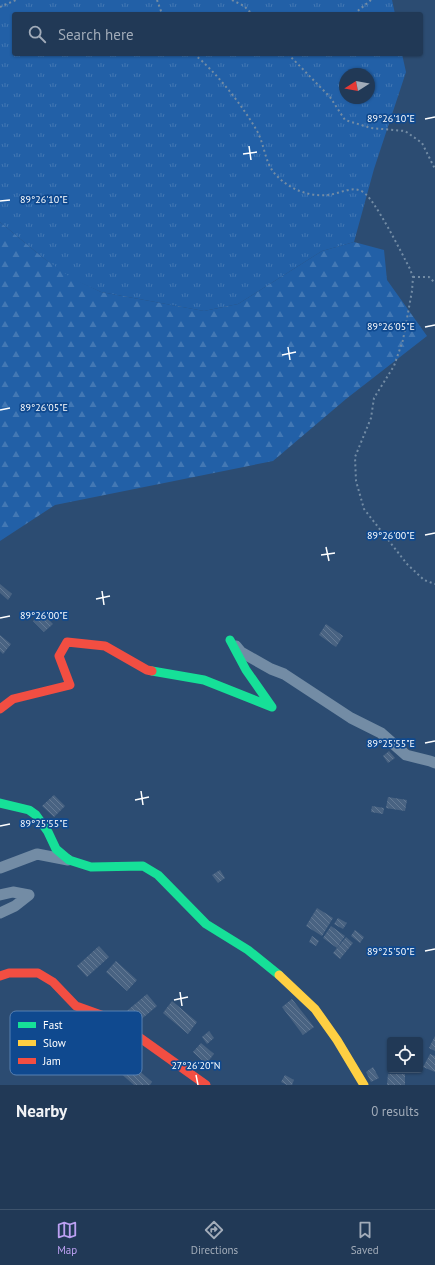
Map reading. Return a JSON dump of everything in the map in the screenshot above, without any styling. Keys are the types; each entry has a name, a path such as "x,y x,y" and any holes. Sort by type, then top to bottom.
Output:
{"street":[{"path":"0,709 13,699 70,685 59,656 67,642 105,646 147,670 204,680 272,707 246,670 230,640"},
{"path":"230,640 242,652 284,674 351,718 381,733 406,755 430,760 435,763"},
{"path":"0,803 29,810 36,815 48,832 56,849 69,860"},
{"path":"0,868 37,854 69,860 91,867 143,866 158,874 206,924 248,950 288,983 315,1009 337,1040 364,1085"},
{"path":"0,895 13,892 29,895 15,906 0,913"},
{"path":"0,976 9,973 38,973 53,982 76,1006 90,1011"},
{"path":"142,1039 206,1085"}],"path":[{"path":"0,6 16,0"},
{"path":"157,0 161,12"},
{"path":"232,0 244,6 250,12"},
{"path":"357,12 372,0"},
{"path":"196,56 208,66 248,115 258,132 267,161 276,175 304,193 327,195 356,189 364,192 378,212 410,269 412,277 412,291 403,340 394,366 374,398 370,418 355,457 356,481 364,509 407,564 424,580 435,584"},
{"path":"290,56 330,97 345,120 370,128 405,131 422,143 435,169"},
{"path":"412,277 429,277 435,283"}],"green space":[{"path":"0,0 392,0 395,12 12,12 12,56 402,56 406,72 374,169 354,242 322,251 238,304 204,311 101,292 70,278 0,222"},
{"path":"0,222 42,257 70,277 101,292 204,311 238,304 322,251 354,242 384,250 387,280 427,336 346,399 273,461 55,505 0,541"}],"building":[{"path":"0,584 12,594 8,600 0,593"},
{"path":"42,613 53,624 44,632 33,621"},
{"path":"326,624 343,636 336,647 319,635"},
{"path":"0,635 11,644 3,654 0,651"},
{"path":"389,751 395,758 388,763 383,756"},
{"path":"54,795 65,806 54,817 42,806"},
{"path":"388,797 407,800 405,811 386,808"},
{"path":"372,806 384,808 383,814 371,812"},
{"path":"220,870 225,878 218,883 212,875"},
{"path":"317,908 333,918 322,936 306,926"},
{"path":"338,918 347,923 343,929 334,924"},
{"path":"331,926 345,936 337,948 323,938"},
{"path":"355,930 364,937 360,943 351,936"},
{"path":"312,936 319,941 316,946 309,942"},
{"path":"346,937 353,943 340,959 333,953"},
{"path":"99,946 109,957 87,977 77,966"},
{"path":"116,961 137,980 127,991 106,972"},
{"path":"147,994 157,1006 142,1019 142,1011 127,1011"},
{"path":"292,999 314,1027 303,1035 282,1007"},
{"path":"172,1001 197,1022 188,1034 163,1013"},
{"path":"209,1031 214,1038 207,1044 202,1037"},
{"path":"435,1036 435,1051 429,1048"},
{"path":"201,1043 214,1054 206,1064 193,1052"},
{"path":"430,1054 435,1056 435,1072 423,1067"},
{"path":"373,1067 379,1078 371,1082 366,1072"},
{"path":"142,1073 152,1082 150,1085 134,1085 122,1075 142,1075"},
{"path":"388,1074 405,1074 405,1085 387,1085"},
{"path":"285,1075 294,1080 292,1085 287,1085 281,1082"}],"traffic: fast":[{"path":"152,671 204,680 272,707 246,670 230,640"},
{"path":"0,803 29,810 36,815 48,832 56,849 69,860 91,867 143,866 158,875 206,924 248,950 279,975"}],"traffic: slow":[{"path":"279,975 315,1009 337,1040 364,1085"}],"traffic: jam":[{"path":"0,709 13,699 70,685 59,656 67,642 105,646 147,670 152,671"},
{"path":"0,976 9,973 38,973 53,982 76,1006 90,1011"},
{"path":"142,1039 206,1085"}]}
